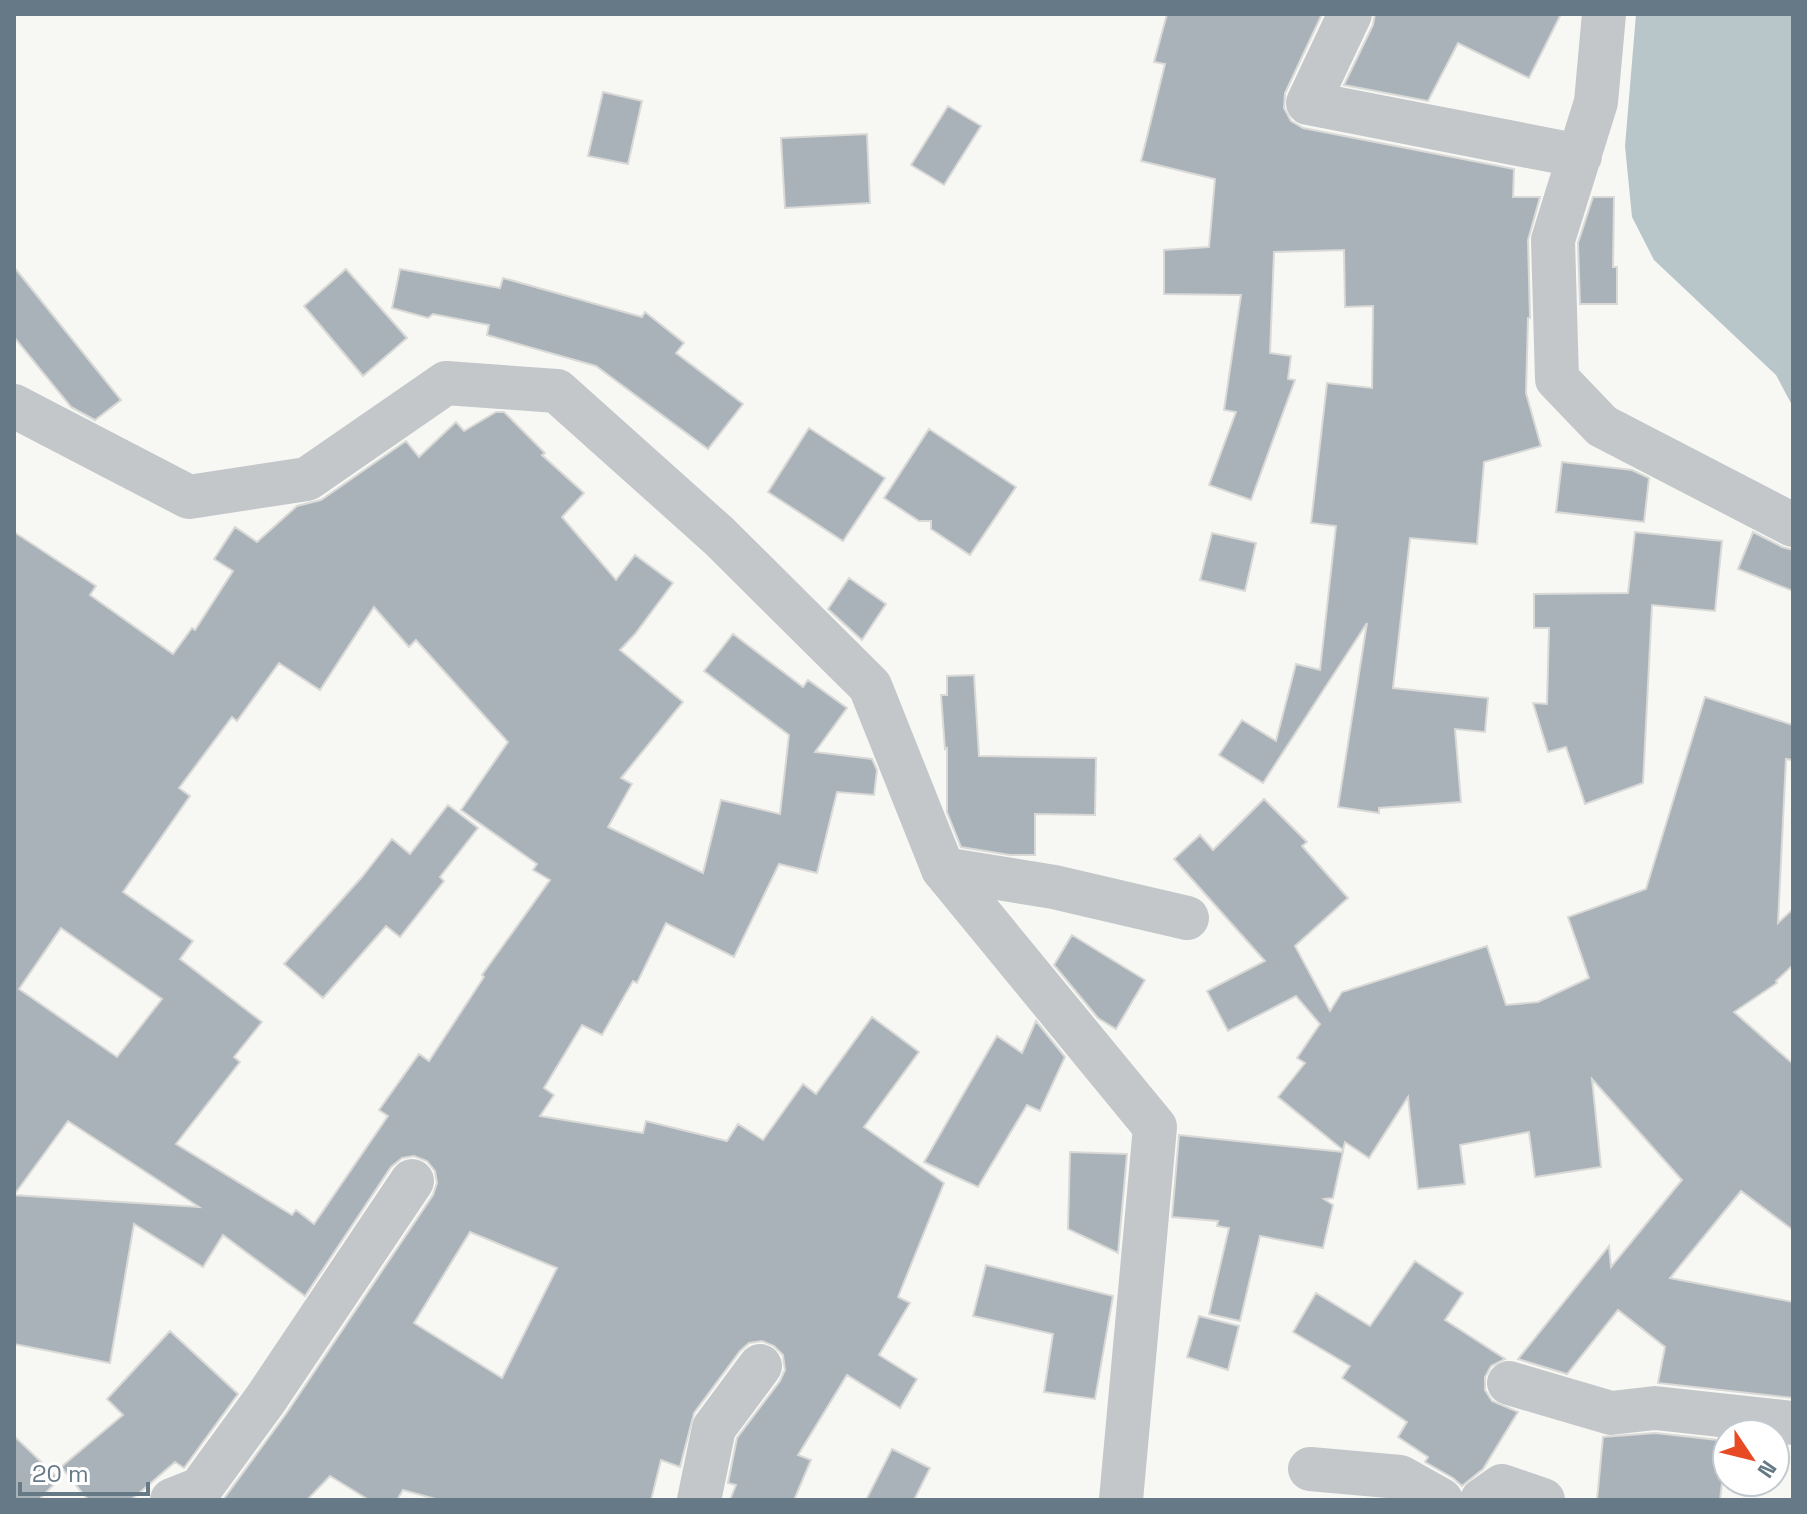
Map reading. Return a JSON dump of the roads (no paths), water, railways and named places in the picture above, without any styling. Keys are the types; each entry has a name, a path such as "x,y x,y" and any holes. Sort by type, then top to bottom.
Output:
{"street":[{"path":"1350,14 1308,103 1580,156"},
{"path":"1604,14 1596,102 1553,240 1557,379 1602,426 1793,525"},
{"path":"14,406 189,497 307,479 446,383 557,391 719,536 870,686 943,869 1155,1127 1121,1500"},
{"path":"943,869 1054,887 1187,918"},
{"path":"172,1500 200,1489 265,1400 412,1181"},
{"path":"699,1500 714,1428 760,1366"},
{"path":"1509,1383 1611,1413 1655,1408 1793,1423"},
{"path":"1310,1469 1400,1477 1441,1500"},
{"path":"1482,1500 1502,1486 1543,1500"}]}
